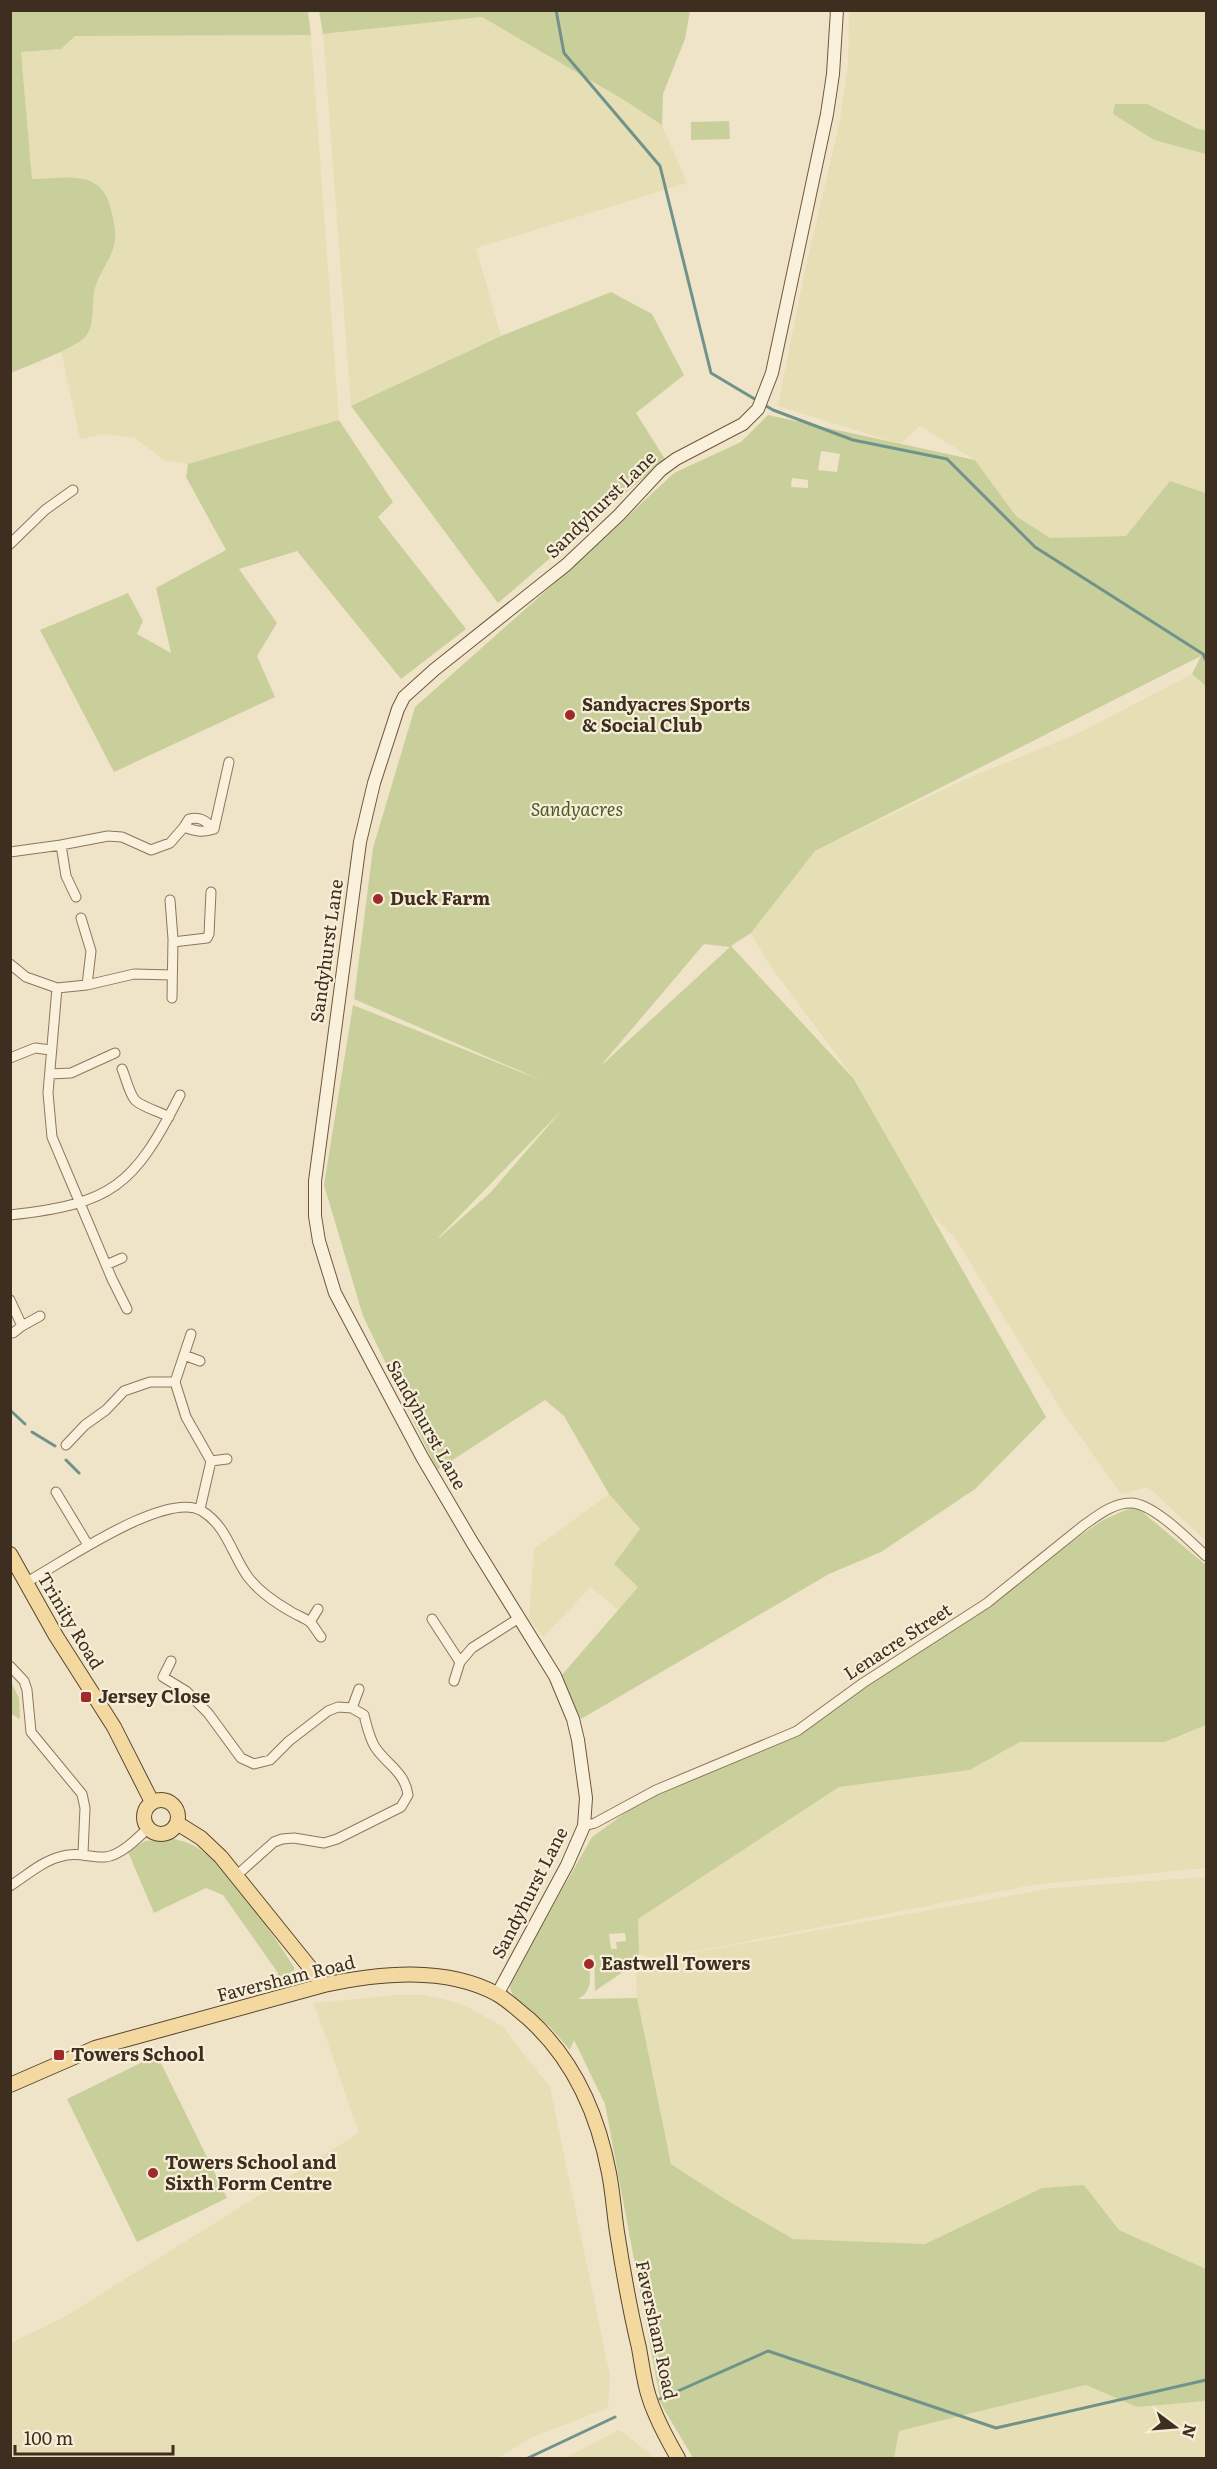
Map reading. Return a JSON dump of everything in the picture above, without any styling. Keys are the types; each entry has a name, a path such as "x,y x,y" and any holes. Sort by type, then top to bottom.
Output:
{"main road":[{"name":"Trinity Road","path":"10,1554 56,1636 114,1727 152,1802"},
{"path":"162,1799 172,1803 178,1812 174,1828 165,1834 158,1834 148,1828 144,1814 152,1802 162,1799"},
{"path":"177,1822 201,1838 237,1875 324,1985"},
{"name":"Faversham Road","path":"12,2081 95,2048 324,1985 358,1978 395,1975 437,1976 471,1983 497,1995 522,2013 556,2047 571,2067 597,2124 610,2174 627,2295 649,2396 665,2435 678,2458"}],"street":[{"name":"Sandyhurst Lane","path":"497,1995 567,1865 584,1826 584,1777 573,1719 555,1676 422,1457 335,1293 319,1241 315,1216 315,1181 363,826 389,732 404,698 434,670 566,565 619,515 661,470 676,459 733,430 761,404 772,373 828,107 833,74 837,10"},
{"path":"10,544 45,510 73,490"},
{"path":"214,829 229,762"},
{"path":"10,852 108,836 122,837 151,850 170,843 189,819 197,817 206,821 214,829"},
{"path":"184,827 206,832 214,829"},
{"path":"61,845 66,876 76,897"},
{"path":"173,942 207,940 211,892"},
{"path":"170,900 173,942 172,998"},
{"path":"81,918 91,951 87,985"},
{"path":"10,964 26,978 57,988 87,985 134,974 172,975"},
{"path":"57,988 48,1113 52,1137 106,1265 128,1309"},
{"path":"10,1058 35,1048 51,1050"},
{"path":"50,1074 71,1073 115,1053"},
{"path":"123,1069 135,1100 145,1108 151,1107 169,1117"},
{"path":"10,1215 54,1210 79,1203 110,1190 128,1177 148,1154 180,1095"},
{"path":"106,1265 123,1258"},
{"path":"10,1300 22,1326"},
{"path":"13,1334 40,1316"},
{"path":"191,1334 175,1383 186,1417 211,1461 200,1509"},
{"path":"184,1355 200,1361"},
{"path":"66,1445 124,1391 150,1382 175,1383"},
{"path":"211,1461 227,1460"},
{"path":"56,1492 88,1545"},
{"name":"Lenacre Street","path":"584,1826 595,1823 656,1790 797,1731 863,1683 987,1603 1084,1525 1101,1513 1121,1504 1132,1502 1148,1508 1206,1556"},
{"path":"25,1583 88,1545 166,1509 178,1506 200,1509 222,1530 249,1577 268,1597 310,1622 321,1637"},
{"path":"310,1622 318,1609"},
{"path":"454,1681 460,1662 472,1648 519,1618"},
{"path":"432,1619 460,1662"},
{"path":"171,1661 164,1677 186,1691 208,1713 241,1758 249,1763 264,1763 270,1760 328,1711 338,1707 352,1708 363,1715 369,1736 376,1749 405,1778 408,1795 401,1807 324,1844 282,1839 274,1842 237,1875"},
{"path":"10,1666 20,1675 27,1690 31,1732 82,1794 85,1817 83,1853"},
{"path":"352,1708 359,1689"},
{"path":"10,1886 50,1860 61,1856 83,1853 106,1857 115,1854 148,1828"}],"shaded area":[{"path":"849,11 1206,11 1206,130 1198,129 1147,104 1154,140 1206,154 1206,493 1170,481 1126,536 1050,538 1016,516 975,460 920,426 900,444 778,406 804,275 839,125 848,65"},
{"path":"482,17 624,100 662,125 687,183 476,248 501,336 351,406 323,33"},
{"path":"311,35 339,420 188,464 164,460 135,438 105,434 80,439 61,351 85,337 90,327 95,286 114,246 78,177 32,179 21,52 60,49 75,36"},
{"path":"1192,674 1206,686 1206,1541 1148,1487 1121,1494 1062,1411 955,1238 927,1210 856,1081 769,964 751,933 815,851 970,777 1077,734"},
{"path":"609,1494 641,1529 638,1587 618,1610 591,1587 543,1637 529,1619 534,1549"},
{"path":"1206,1725 1206,1868 1033,1885 719,1947 652,1958 639,1954 638,1919 839,1787 970,1770 1020,1742 1167,1742"},
{"path":"1206,1877 1206,2269 1119,2230 1084,2185 1042,2188 925,2244 793,2239 671,2164 637,2002 636,1963 1053,1888"},
{"path":"397,1995 424,1995 451,2001 470,2008 503,2027 550,2087 610,2376 608,2408 530,2438 498,2458 11,2458 11,2343 66,2316 359,2133 314,2003"},
{"path":"1086,2385 1137,2407 1206,2401 1206,2458 894,2458 898,2431"},
{"path":"619,2430 652,2455 652,2458 565,2458"}],"green space":[{"path":"11,10 308,11 311,35 75,36 61,49 21,52 32,179 80,178 99,187 106,196 111,210 115,237 114,246 95,288 91,327 85,337 61,351 11,373"},
{"path":"319,10 690,11 685,39 663,94 662,125 624,100 482,17 321,34 323,33"},
{"path":"1115,104 1147,104 1198,129 1206,130 1206,154 1154,140 1113,114"},
{"path":"729,121 730,139 691,140 691,122"},
{"path":"611,292 652,314 684,375 636,413 665,459 498,603 351,406 501,336"},
{"name":"Sandyacres","path":"768,415 975,460 1016,516 1050,538 1126,536 1170,481 1206,493 1206,686 1192,674 1201,656 815,851 751,933 731,946 854,1079 1046,1417 975,1489 881,1552 829,1574 581,1719 561,1676 638,1587 614,1564 640,1529 609,1494 564,1416 545,1400 437,1470 363,1316 324,1185 353,1005 543,1081 354,999 373,848 415,707 584,557 674,473 741,442","holes":["821,451 840,454 837,472 818,470","792,478 808,480 808,488 791,487","704,944 730,947 603,1064","562,1110 491,1192 439,1237"]},
{"path":"339,420 393,502 378,517 466,629 401,679 297,551 239,569 277,623 257,656 275,697 114,772 40,630 128,593 143,621 137,634 171,653 156,588 226,550 186,477 188,464"},
{"path":"1135,1506 1206,1565 1206,1725 1165,1742 1020,1742 970,1770 839,1787 638,1919 639,1954 636,1963 595,1991 594,1955 589,1955 588,1959 583,1960 584,1970 590,1970 589,1987 578,1999 637,1998 671,2164 793,2239 925,2244 1042,2188 1084,2185 1119,2230 1206,2269 1206,2401 1137,2407 1086,2385 899,2431 894,2458 693,2458 661,2404 605,2104 574,2040 570,2050 550,2027 514,1998 510,1988 511,1980 592,1837 647,1797 799,1733 866,1683 1103,1520","holes":["625,1933 626,1941 616,1942 617,1949 611,1949 609,1934"]},
{"path":"10,1680 19,1698 20,1719 11,1714"},
{"path":"173,1839 188,1843 202,1851 239,1889 294,1967 291,1978 271,1988 278,1973 223,1895 206,1888 154,1913 128,1852 145,1841"},
{"path":"157,2055 227,2198 137,2242 67,2099"}],"waterway":[{"path":"556,10 564,53 660,166 711,373 758,401"},
{"path":"763,404 773,410 853,440 947,459 1035,547 1203,654 1206,660"},
{"path":"10,1410 25,1424"},
{"path":"32,1432 55,1446"},
{"path":"66,1460 79,1473"},
{"path":"660,2399 768,2351 996,2428 1206,2380"},
{"path":"528,2458 615,2417"}],"place":[{"name":"Sandyacres Sports & Social Club","path":"570,715"},
{"name":"Duck Farm","path":"378,899"},
{"name":"Jersey Close","path":"86,1697"},
{"name":"Eastwell Towers","path":"589,1964"},
{"name":"Towers School","path":"59,2055"},
{"name":"Towers School and Sixth Form Centre","path":"153,2173"}]}
